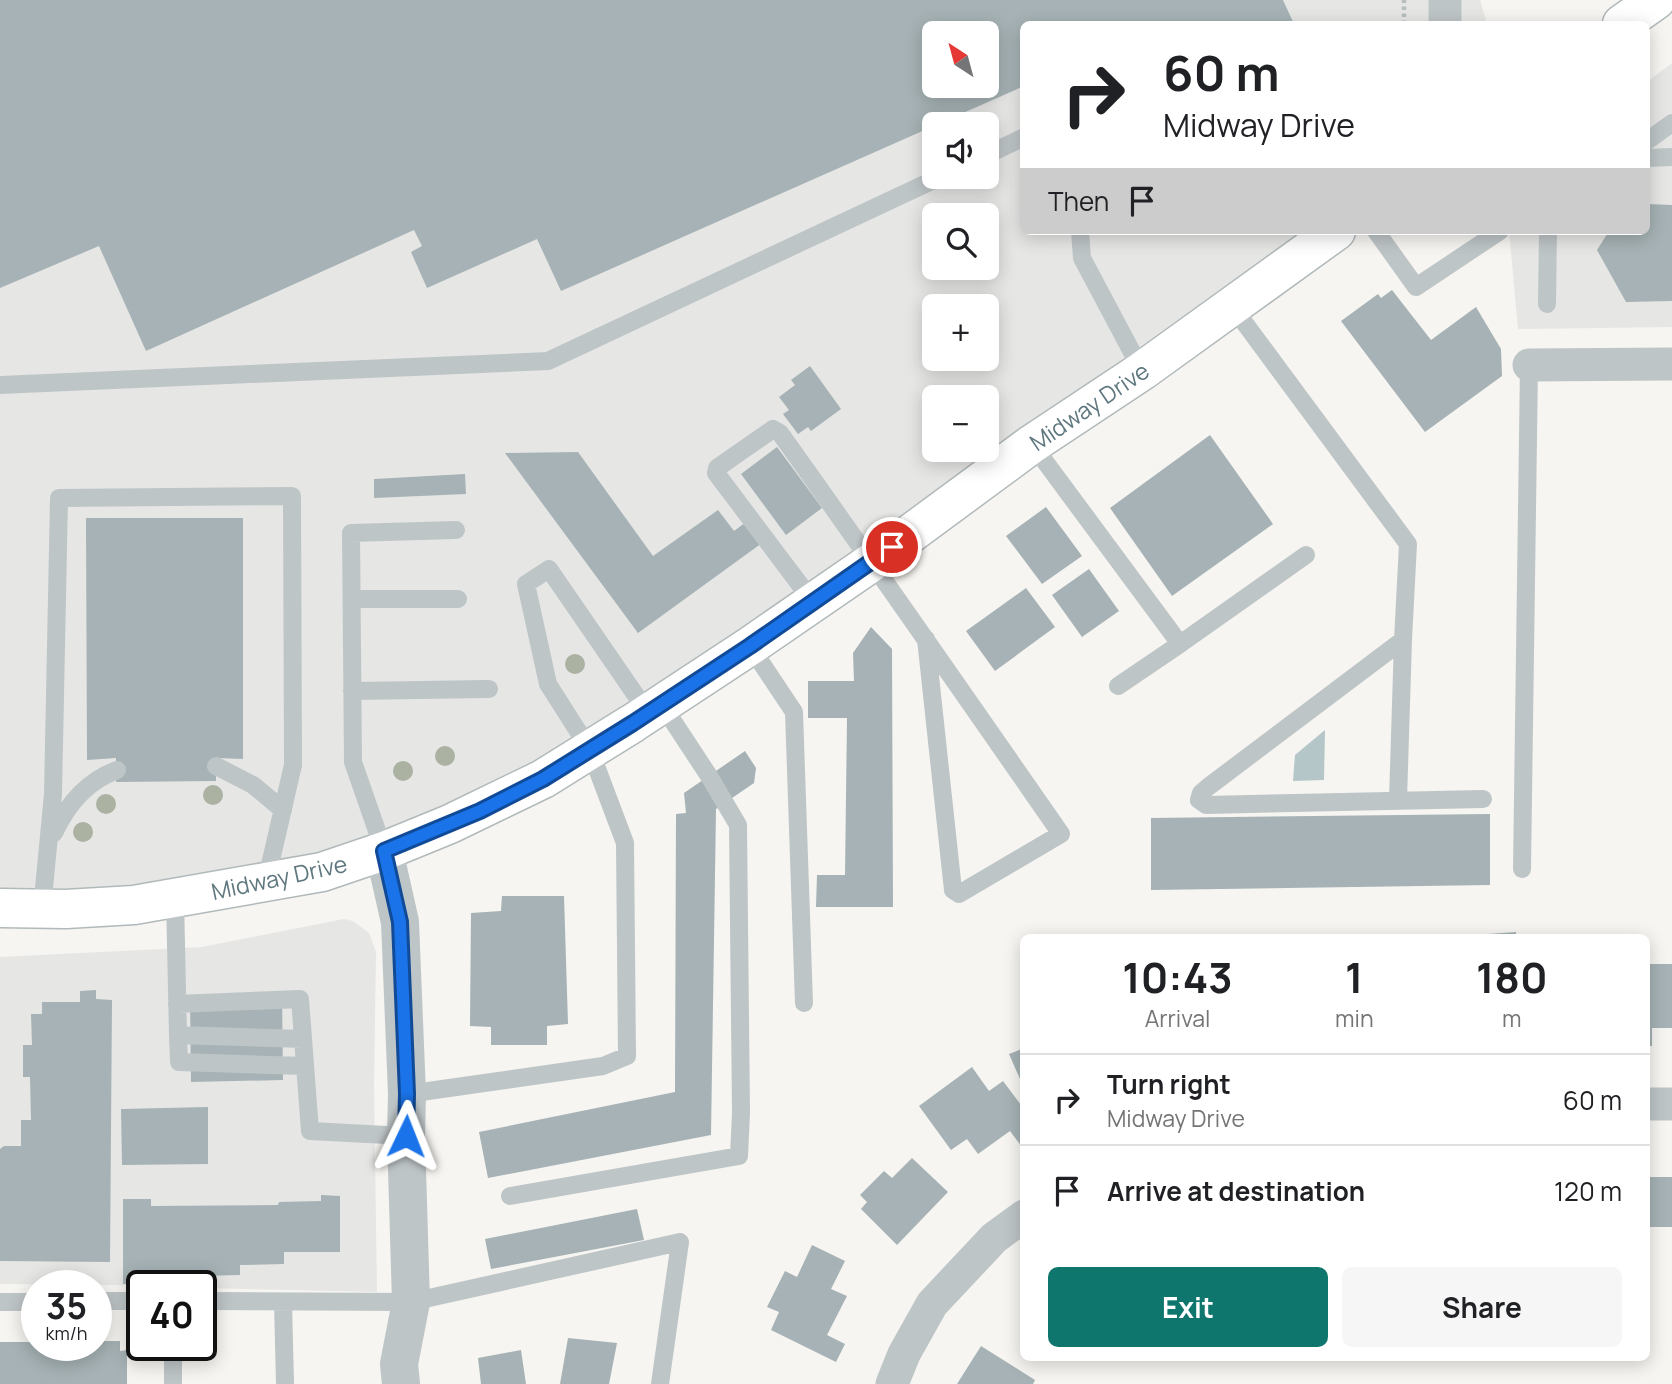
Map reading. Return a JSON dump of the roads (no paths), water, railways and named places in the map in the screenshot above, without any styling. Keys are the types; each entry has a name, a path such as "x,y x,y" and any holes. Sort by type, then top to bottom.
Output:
{"main road":[{"path":"1626,21 1657,0"},
{"name":"Midway Drive","path":"0,908 134,905 322,872 384,851 480,811 543,779 750,646 1330,235"}],"street":[{"path":"1445,0 1445,21"},
{"path":"1529,365 1672,364"},
{"path":"384,851 400,922 407,1094 411,1302 399,1364 401,1384"},
{"path":"1650,1104 1672,1104"},
{"path":"892,1384 904,1354 932,1304 993,1238 1020,1219"}],"lane":[{"path":"1650,139 1672,123"},
{"path":"999,149 1020,140"},
{"path":"1650,158 1672,157"},
{"path":"0,385 548,362 922,185"},
{"path":"1080,235 1082,258 1142,371"},
{"path":"1379,235 1416,286 1494,235"},
{"path":"1547,304 1548,235"},
{"path":"1232,306 1408,544 1398,800"},
{"path":"1522,869 1529,365"},
{"path":"813,602 718,477 716,468 773,429 778,430 872,562 926,639 1061,834 959,894 953,890 926,639"},
{"path":"1032,444 1180,644"},
{"path":"42,909 53,794 59,498 292,496 293,765 266,882"},
{"path":"384,851 353,762 351,533 456,530"},
{"path":"1118,686 1306,555"},
{"path":"407,1094 603,1066 627,1056 625,843 590,750 548,684 526,584 549,569 709,776 738,825 741,1113 739,1156 509,1196"},
{"path":"352,599 458,599"},
{"path":"1403,640 1208,787 1201,793 1199,800 1206,805 1483,799"},
{"path":"750,646 794,712 803,1003"},
{"path":"352,691 489,689"},
{"path":"216,766 253,785 283,810"},
{"path":"49,842 65,810 85,790 117,770"},
{"path":"175,899 179,1062 305,1066"},
{"path":"177,1004 300,999 310,1131 406,1136"},
{"path":"178,1035 303,1039"},
{"path":"217,1301 411,1302 680,1242 660,1384"},
{"path":"0,1302 21,1302"},
{"path":"283,1303 285,1384"},
{"path":"173,1361 173,1384"}]}
